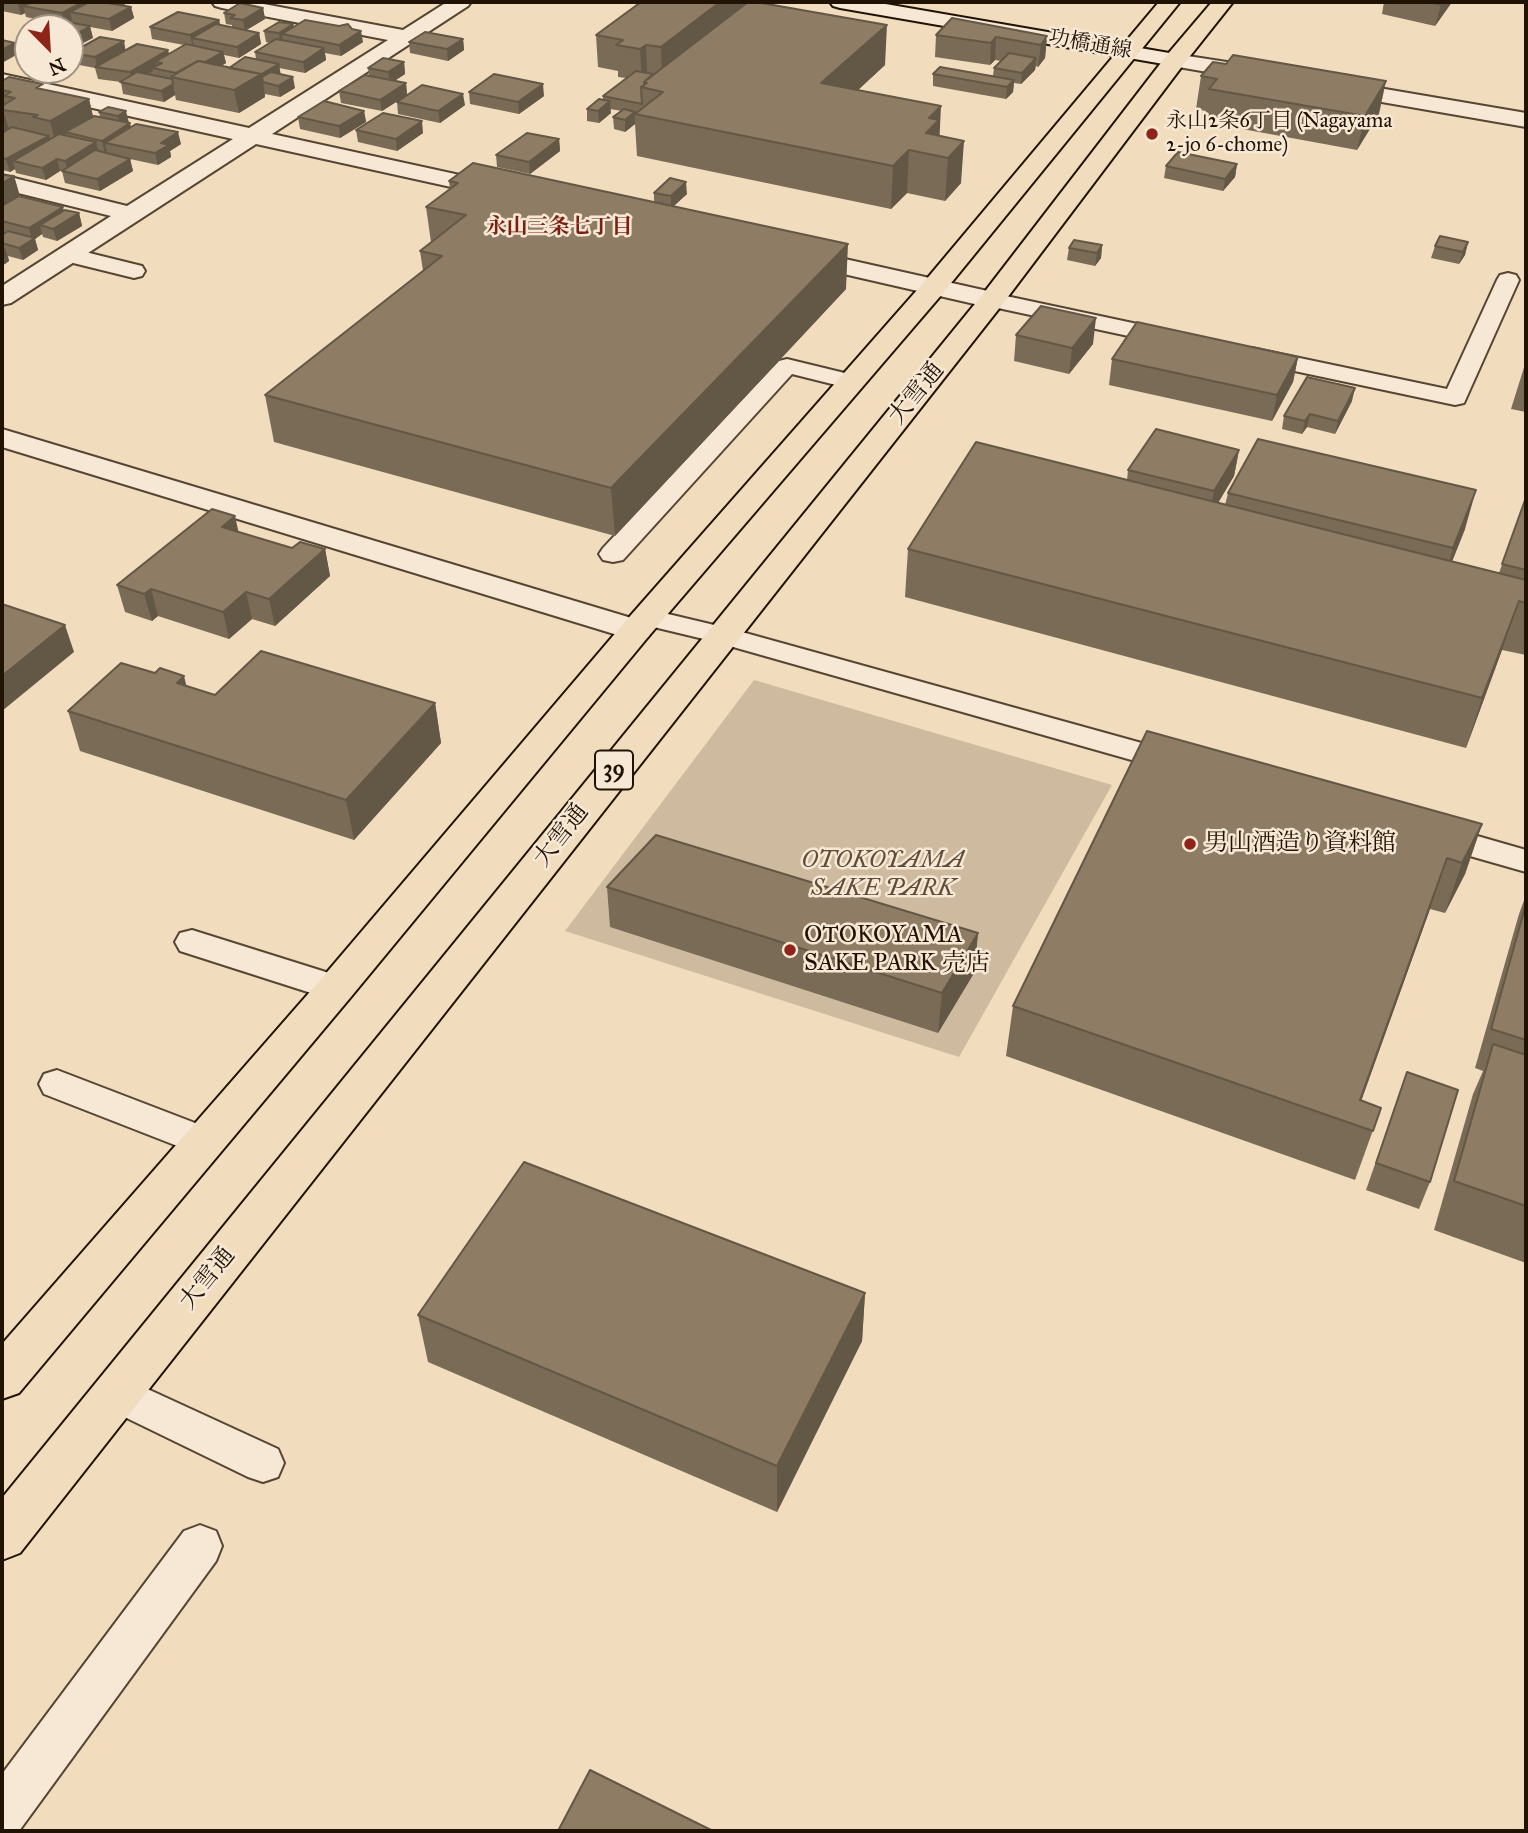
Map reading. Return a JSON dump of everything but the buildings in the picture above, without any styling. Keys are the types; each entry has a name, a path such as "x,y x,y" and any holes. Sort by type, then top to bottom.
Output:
{"highway":[{"path":"2,1378 336,988 642,623 934,287 1126,51 1170,2"},
{"name":"大雪通","path":"2,1536 992,300 1175,60 1223,2"}],"street":[{"path":"222,2 407,37"},
{"path":"2,298 461,2"},
{"name":"功橋通線","path":"840,2 1281,78"},
{"path":"2,80 525,196"},
{"path":"1308,83 1526,120"},
{"path":"2,182 131,214"},
{"path":"771,251 992,300"},
{"path":"2,438 642,623"}],"lane":[{"path":"69,256 134,271"},
{"path":"1223,349 1455,398 1508,280"},
{"path":"992,300 1196,343"},
{"path":"613,554 787,366 852,382"},
{"path":"642,623 721,635 1205,771"},
{"path":"1406,827 1526,861"},
{"path":"191,942 336,988"},
{"path":"57,1084 203,1141"},
{"path":"117,1393 263,1463"},
{"path":"2,1814 201,1546"}],"green space":[{"name":"OTOKOYAMA SAKE PARK","path":"754,680 1112,785 959,1057 565,931"}],"place":[{"name":"永山2条6丁目 (Nagayama 2-jo 6-chome)","path":"1152,134"},
{"name":"男山酒造り資料館","path":"1190,844"},
{"name":"OTOKOYAMA SAKE PARK 売店","path":"790,950"}],"district":[{"name":"永山三条七丁目","path":"559,228"}]}
